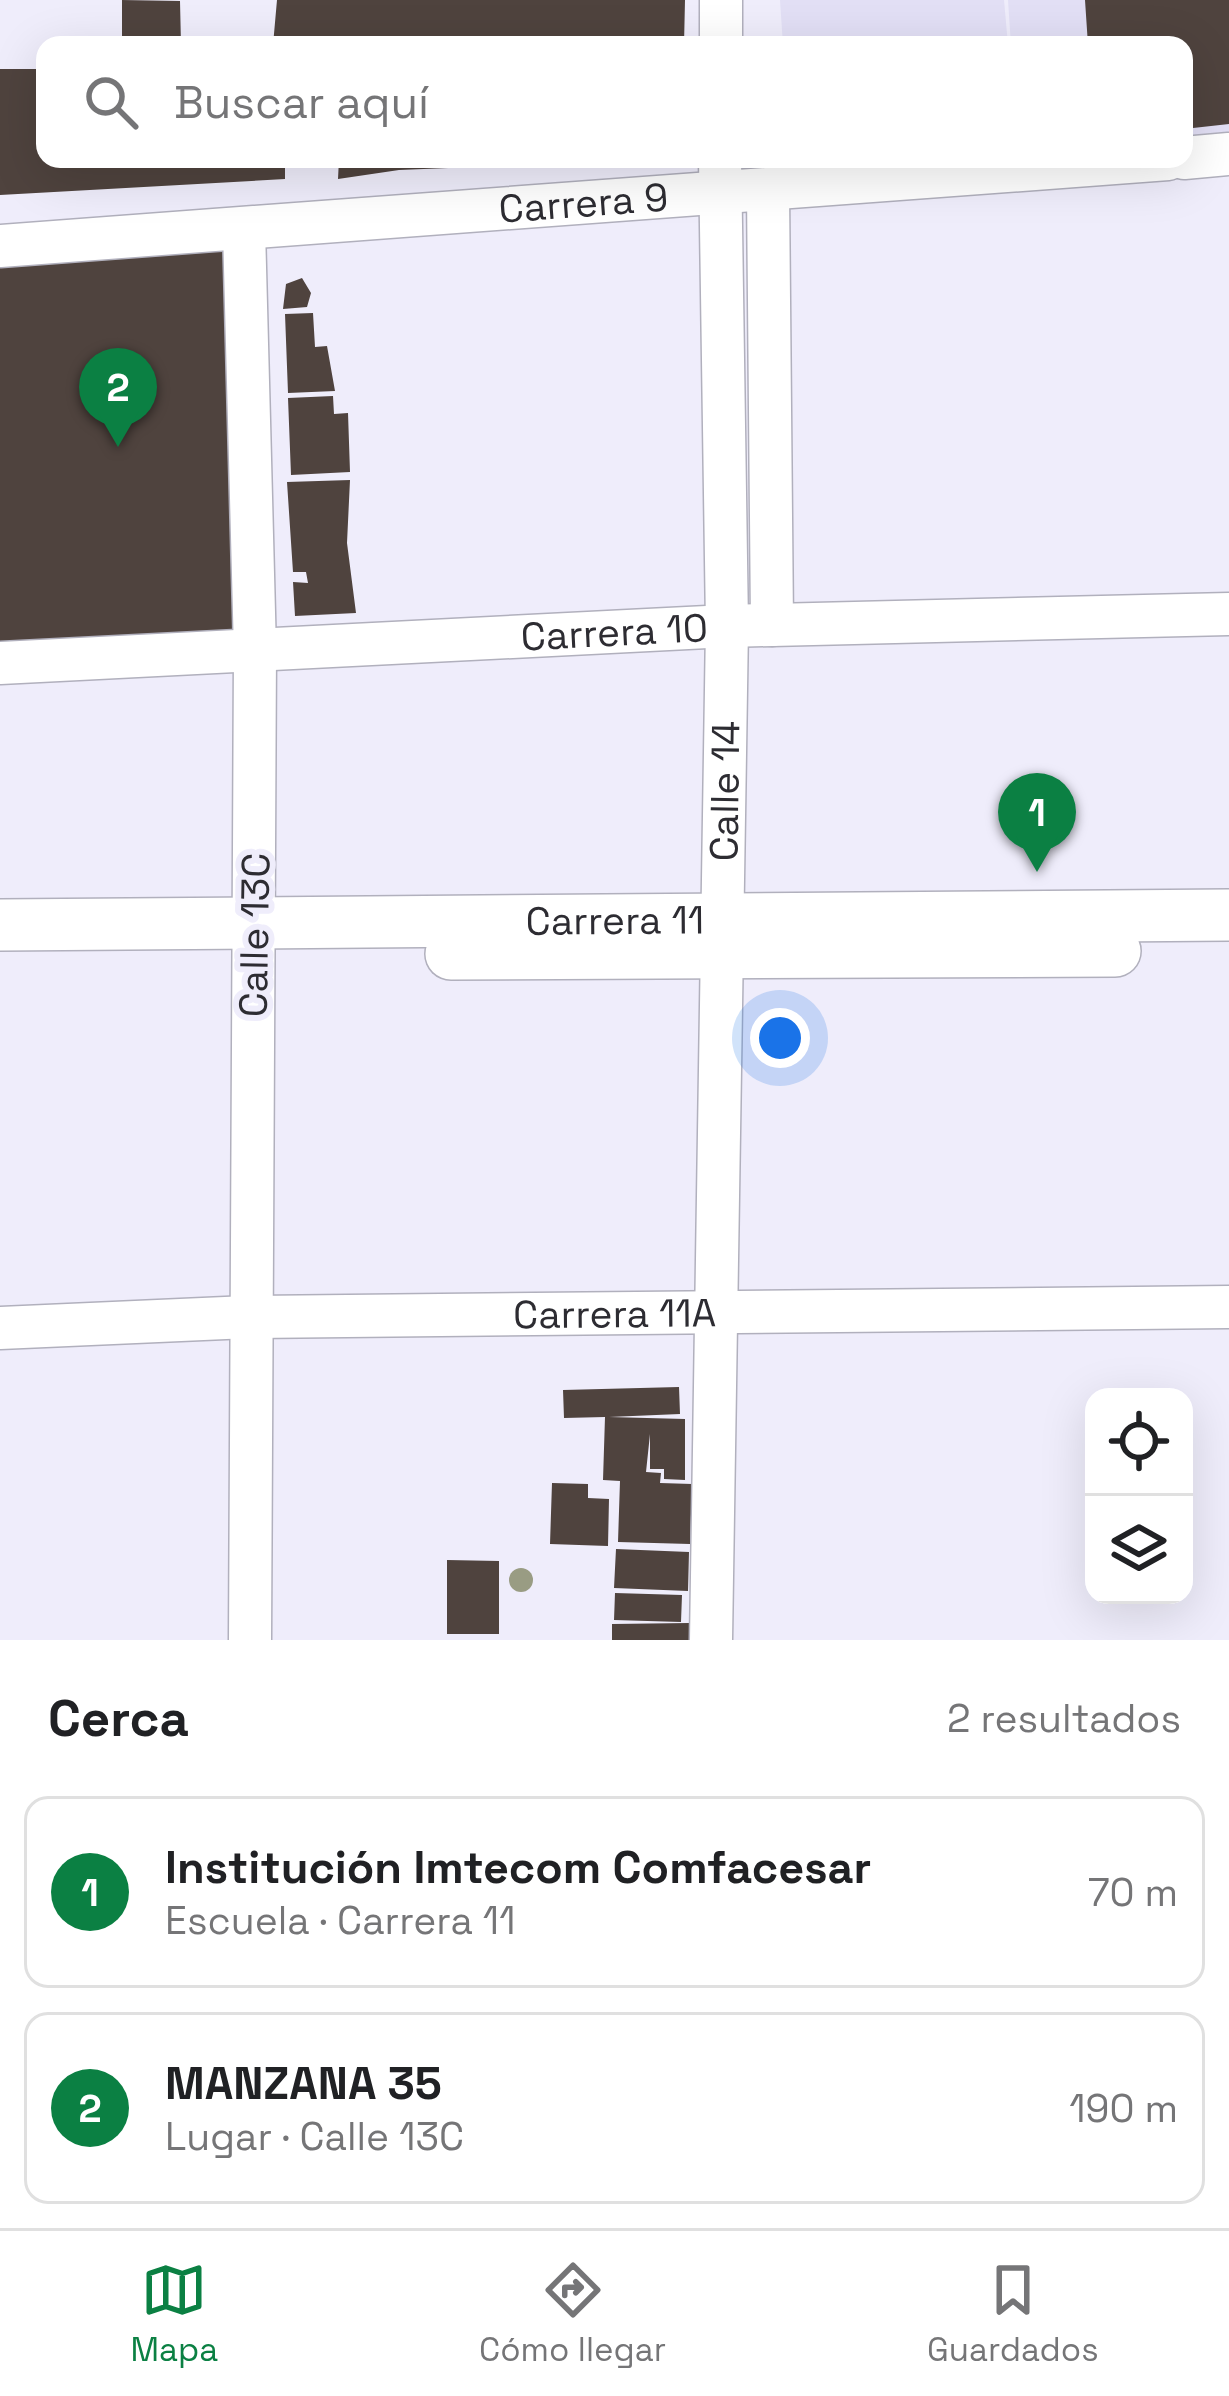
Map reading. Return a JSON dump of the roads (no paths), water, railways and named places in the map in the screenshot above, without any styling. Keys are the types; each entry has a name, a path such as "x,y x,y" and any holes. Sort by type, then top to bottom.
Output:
{"main road":[{"name":"Carrera 11","path":"0,925 255,937 724,937 1099,933 1229,916"},
{"name":"Carrera 11","path":"1099,933 1229,950"},
{"name":"Carrera 11","path":"0,956 255,937"}],"street":[{"path":"721,0 721,36"},
{"path":"1193,157 1229,154"},
{"name":"Carrera 9","path":"0,246 244,229 719,177 768,192 1059,168"},
{"name":"Calle 14","path":"711,1640 728,626 719,177"},
{"path":"768,192 772,625"},
{"name":"Calle 13C","path":"244,229 255,651 248,1317 250,1640"},
{"name":"Carrera 10","path":"0,663 728,626 1229,614"},
{"name":"Carrera 11A","path":"0,1328 248,1317 716,1309 1229,1307"}],"place":[{"name":"MANZANA 35","path":"118,447"},
{"name":"Institución Imtecom Comfacesar","path":"1037,872"}]}
